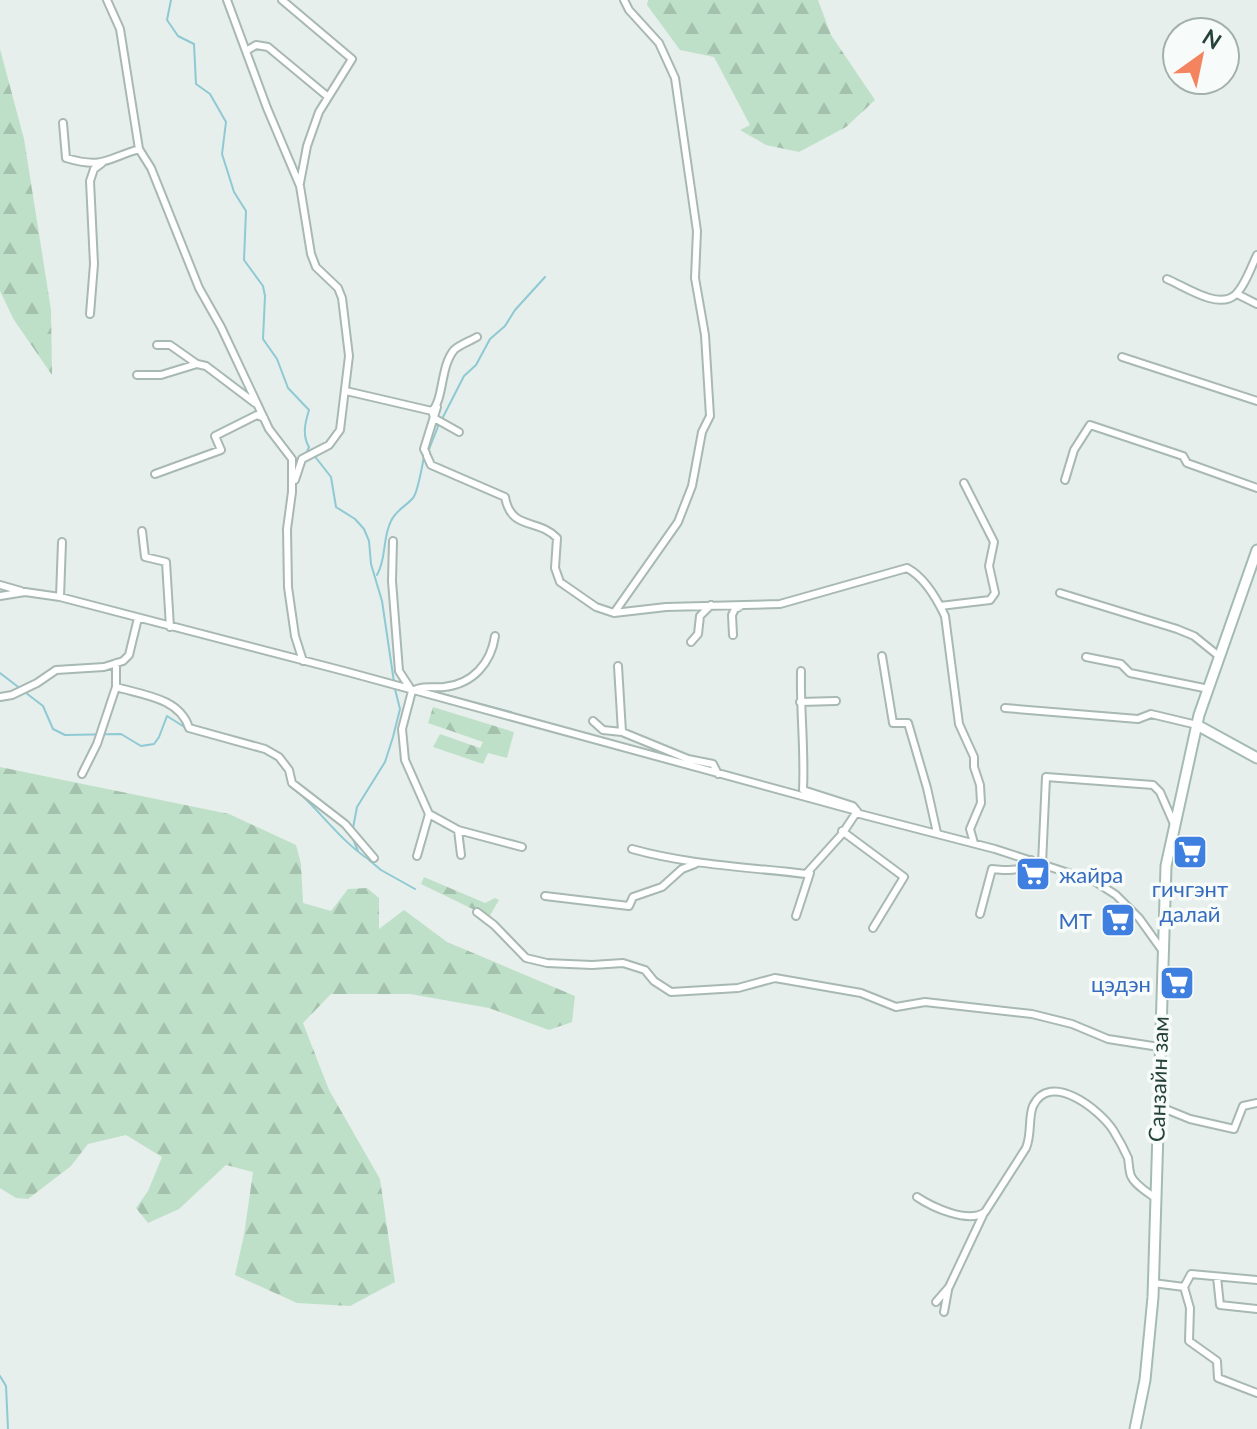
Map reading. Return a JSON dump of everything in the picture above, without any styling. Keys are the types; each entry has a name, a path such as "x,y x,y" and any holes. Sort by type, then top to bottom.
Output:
{"main road":[{"name":"Санзайн зам","path":"1135,1429 1145,1380 1153,1283 1166,866 1197,725 1257,550"},
{"path":"1197,725 1257,758"}],"street":[{"path":"107,0 120,29 139,149 151,168 199,288 264,418 292,459 287,529 288,587 295,636 303,661"},
{"path":"227,0 300,186 316,267 338,288 342,298 349,356 340,430 329,445 302,459 292,492"},
{"path":"282,0 352,59 327,96 307,146 300,186"},
{"path":"614,613 678,522 692,486 702,432 710,416 705,335 695,278 697,231 675,78 659,43 629,10 624,0"},
{"path":"246,51 256,45 268,47 327,96"},
{"path":"63,123 66,158 83,163 102,163"},
{"path":"90,314 94,264 90,181 94,169 102,163 139,149"},
{"path":"1167,279 1214,299 1229,299 1237,294 1257,255"},
{"path":"1237,294 1257,304"},
{"path":"477,337 455,349 441,378 424,449 426,454 431,465 505,497 507,510 514,518 552,532 557,538 555,568 560,582 596,607 614,613 711,605 780,604 907,568 917,573 945,616 959,724 974,757 980,785 981,803 970,829 974,843"},
{"path":"157,345 170,345 197,364 206,366 258,405"},
{"path":"1122,357 1257,401"},
{"path":"137,375 161,375 197,364"},
{"path":"346,391 434,411 459,432"},
{"path":"155,474 221,450 215,436 257,415 264,418"},
{"path":"1065,480 1074,450 1090,425 1183,456 1187,463 1257,488"},
{"path":"940,606 990,600 995,593 989,566 994,542 964,483"},
{"path":"142,531 145,557 166,562 170,627"},
{"path":"393,541 392,581 399,671 412,691"},
{"path":"60,597 62,542"},
{"path":"0,585 60,597 303,661 1031,860 1096,882 1116,895 1139,918 1162,950"},
{"path":"0,596 25,592"},
{"path":"1060,593 1177,629 1194,636 1220,657"},
{"path":"691,642 698,634 700,616 711,605"},
{"path":"733,635 732,615 735,609 745,605"},
{"path":"0,697 37,683 56,670 104,667 116,663 129,655 138,618"},
{"path":"412,691 423,686 444,687 473,677 486,664 495,636"},
{"path":"882,656 893,723 908,723 937,833"},
{"path":"1086,657 1121,664 1130,673 1209,689"},
{"path":"82,774 97,744 116,687 116,663"},
{"path":"618,666 622,732"},
{"path":"801,671 800,702 805,749 803,790 853,806 856,812"},
{"path":"116,687 174,706 186,719 189,728 265,749 279,757 289,770 292,783 345,824 374,858"},
{"path":"412,691 402,729 405,760 429,814 458,830 522,847"},
{"path":"800,702 836,701"},
{"path":"1005,708 1138,719 1151,714 1197,725"},
{"path":"593,721 603,730 622,732 688,759 713,764 718,774"},
{"path":"1042,864 1046,777 1153,785 1160,792 1174,826"},
{"path":"632,849 703,863 806,874 856,812"},
{"path":"417,856 429,814"},
{"path":"458,830 461,855"},
{"path":"842,831 904,877 873,928"},
{"path":"980,914 992,869 1014,870 1026,867 1031,860"},
{"path":"545,896 629,906 633,897 662,887 682,869 703,863"},
{"path":"796,916 811,870"},
{"path":"477,912 526,958 547,963 623,963 645,970 654,981 671,992 738,988 775,978 861,993 896,1007 925,1002 1032,1014 1072,1024 1108,1039 1159,1047"},
{"path":"944,1312 949,1287 985,1212 1026,1148 1034,1104 1044,1094 1057,1091 1071,1094 1095,1110 1112,1129 1127,1158 1131,1176 1154,1197"},
{"path":"1158,1106 1190,1119 1234,1129 1243,1106 1257,1103"},
{"path":"917,1197 938,1210 965,1216 980,1216 985,1212"},
{"path":"1257,1280 1191,1274 1184,1287 1190,1308 1189,1341 1217,1361 1218,1378 1257,1393"},
{"path":"1217,1277 1220,1305 1257,1309"},
{"path":"1153,1283 1184,1287"},
{"path":"936,1302 949,1287"}],"green space":[{"path":"648,0 818,0 831,35 875,100 846,127 799,152 766,145 740,130 750,125 714,57 680,50 647,5"},
{"path":"0,49 24,139 51,310 52,375 14,320 0,291"},
{"path":"433,707 514,732 507,758 488,753 483,764 433,747 440,734 480,748 483,742 428,723"},
{"path":"0,767 229,814 296,845 301,864 303,903 331,911 348,889 367,888 379,898 379,929 404,910 447,942 575,996 572,1022 549,1030 489,1008 410,994 331,994 303,1023 329,1090 380,1179 395,1282 350,1306 297,1303 235,1275 253,1172 226,1165 179,1209 148,1223 136,1208 148,1191 162,1157 126,1135 88,1144 71,1166 28,1199 16,1198 0,1188"},
{"path":"424,877 485,903 495,898 499,900 489,917 421,884"}],"waterway":[{"path":"171,0 167,20 178,36 194,44 196,84 210,94 226,122 222,154 234,192 246,211 244,260 263,286 263,339 277,359 288,388 309,410 305,429 309,447 306,454"},
{"path":"442,419 464,376 476,365 490,339 505,326 545,277"},
{"path":"428,452 439,424"},
{"path":"313,454 331,477 336,507 355,519 369,541 394,682"},
{"path":"377,575 388,528 395,514 415,495 424,457"},
{"path":"0,673 43,706 53,729 65,735 121,734 141,746 154,744 167,716 186,728"},
{"path":"353,828 357,807 385,762 393,737 400,709 395,689"},
{"path":"427,690 511,712"},
{"path":"296,790 368,859"},
{"path":"353,839 358,851"},
{"path":"369,860 415,889"},
{"path":"0,1376 6,1386 8,1429"}],"place":[{"name":"гичгэнт далай","path":"1190,852"},
{"name":"жайра","path":"1033,874"},
{"name":"MT","path":"1118,920"},
{"name":"цэдэн","path":"1177,983"}]}
